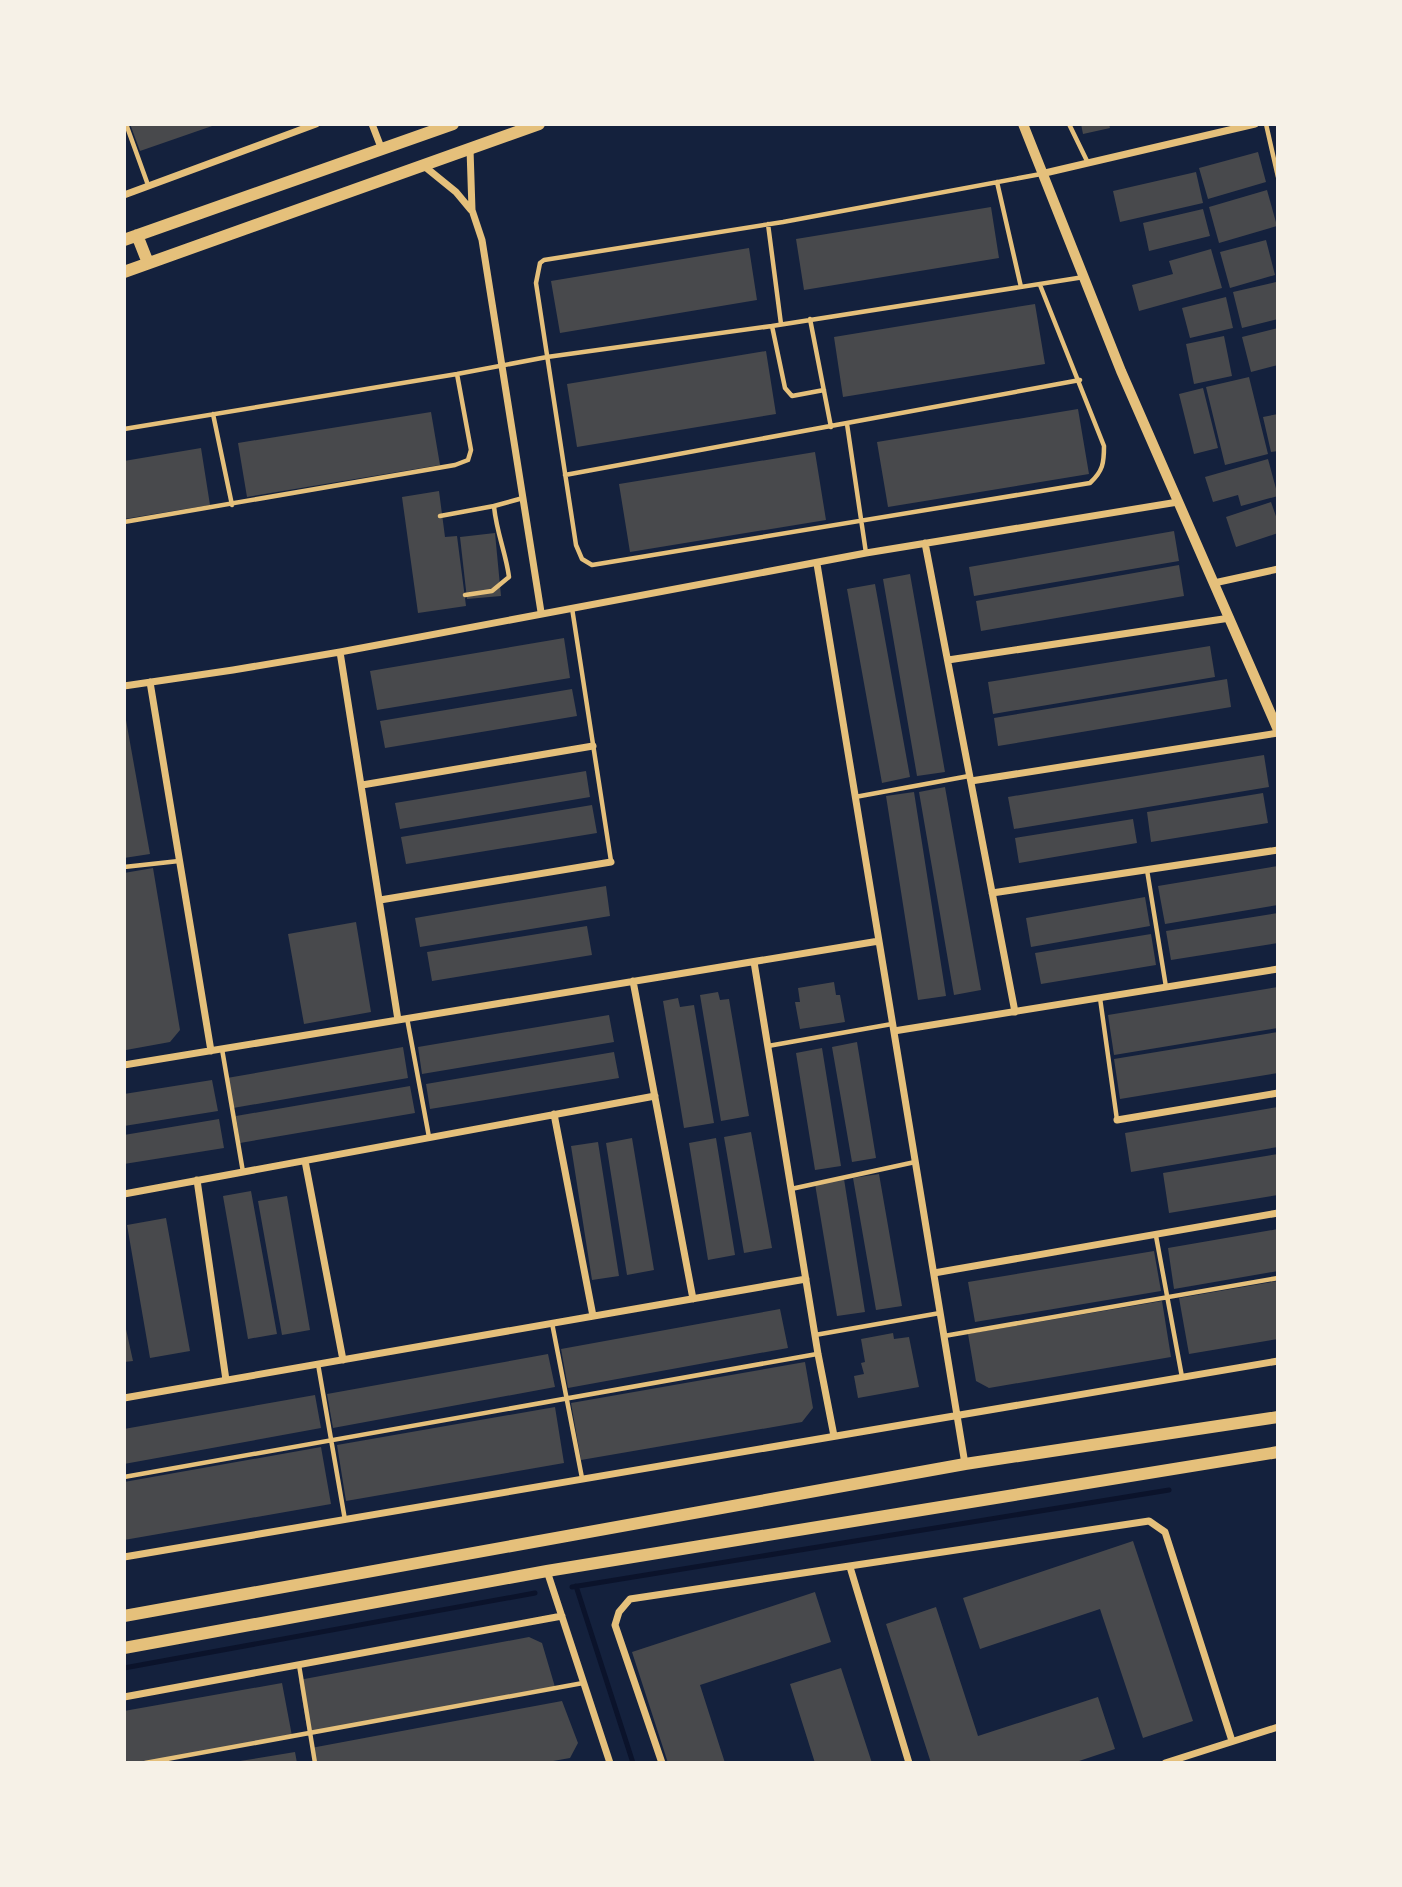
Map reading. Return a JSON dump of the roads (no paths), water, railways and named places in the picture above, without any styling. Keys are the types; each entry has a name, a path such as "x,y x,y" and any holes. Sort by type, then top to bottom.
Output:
{"main road":[{"path":"124,240 453,124"},
{"path":"124,272 539,124"},
{"path":"137,235 148,263"},
{"path":"124,1616 965,1464 1278,1417"},
{"path":"124,1648 547,1570 1278,1452"}],"street":[{"path":"124,195 316,124"},
{"path":"372,124 382,150"},
{"path":"970,778 1278,731 1121,371 1045,173 1023,124"},
{"path":"1045,173 1255,124"},
{"path":"470,149 472,210 482,240 541,612"},
{"path":"423,165 456,192 472,210"},
{"path":"124,686 340,652 541,612 866,553 1178,502"},
{"path":"925,543 1015,1012"},
{"path":"817,564 965,1464"},
{"path":"1214,583 1278,569"},
{"path":"948,660 1230,618"},
{"path":"340,652 398,1020"},
{"path":"150,682 212,1051"},
{"path":"362,785 593,746"},
{"path":"992,893 1278,850"},
{"path":"380,900 611,862"},
{"path":"124,1065 879,941"},
{"path":"754,961 818,1354 834,1436"},
{"path":"893,1028 1015,1012 1278,969"},
{"path":"633,981 693,1298"},
{"path":"1117,1120 1278,1093"},
{"path":"124,1194 654,1096"},
{"path":"554,1114 593,1316"},
{"path":"305,1160 343,1360"},
{"path":"197,1180 226,1380"},
{"path":"934,1273 1278,1213"},
{"path":"124,1398 806,1279"},
{"path":"124,1557 1278,1361"},
{"path":"662,1763 615,1625 618,1612 630,1599 1149,1521 1165,1532 1233,1741"},
{"path":"850,1567 909,1763"},
{"path":"547,1570 611,1763"},
{"path":"124,1697 562,1616"},
{"path":"1165,1763 1278,1727"}],"lane":[{"path":"126,124 149,186"},
{"path":"1069,124 1088,164"},
{"path":"1266,124 1278,177"},
{"path":"1040,285 1104,446 1104,465 1090,483 592,565 582,558 576,545 536,283 537,269 544,260 768,224 1045,173"},
{"path":"997,182 1021,287"},
{"path":"768,224 781,324"},
{"path":"124,429 457,374 547,356 772,326 1084,277"},
{"path":"810,319 831,427"},
{"path":"772,326 785,388 792,396 824,390"},
{"path":"124,522 455,465 468,460 471,450 457,374"},
{"path":"565,475 1080,380"},
{"path":"213,414 232,505"},
{"path":"847,424 866,553"},
{"path":"440,516 494,506 524,497"},
{"path":"465,595 492,591 509,578 506,552 496,529 494,506"},
{"path":"572,608 611,862"},
{"path":"855,797 970,778"},
{"path":"124,867 180,861"},
{"path":"1147,870 1166,988"},
{"path":"1100,998 1117,1120"},
{"path":"407,1018 429,1138"},
{"path":"768,1046 893,1028"},
{"path":"222,1049 243,1172"},
{"path":"791,1189 916,1162"},
{"path":"1156,1236 1182,1377"},
{"path":"944,1336 1278,1278"},
{"path":"816,1335 940,1312"},
{"path":"552,1323 582,1478"},
{"path":"124,1477 818,1354"},
{"path":"318,1364 345,1521"},
{"path":"299,1665 314,1763"},
{"path":"145,1763 584,1683"}],"waterway":[{"path":"572,1587 1169,1490"},
{"path":"576,1586 633,1763"},
{"path":"124,1668 535,1593"}]}
